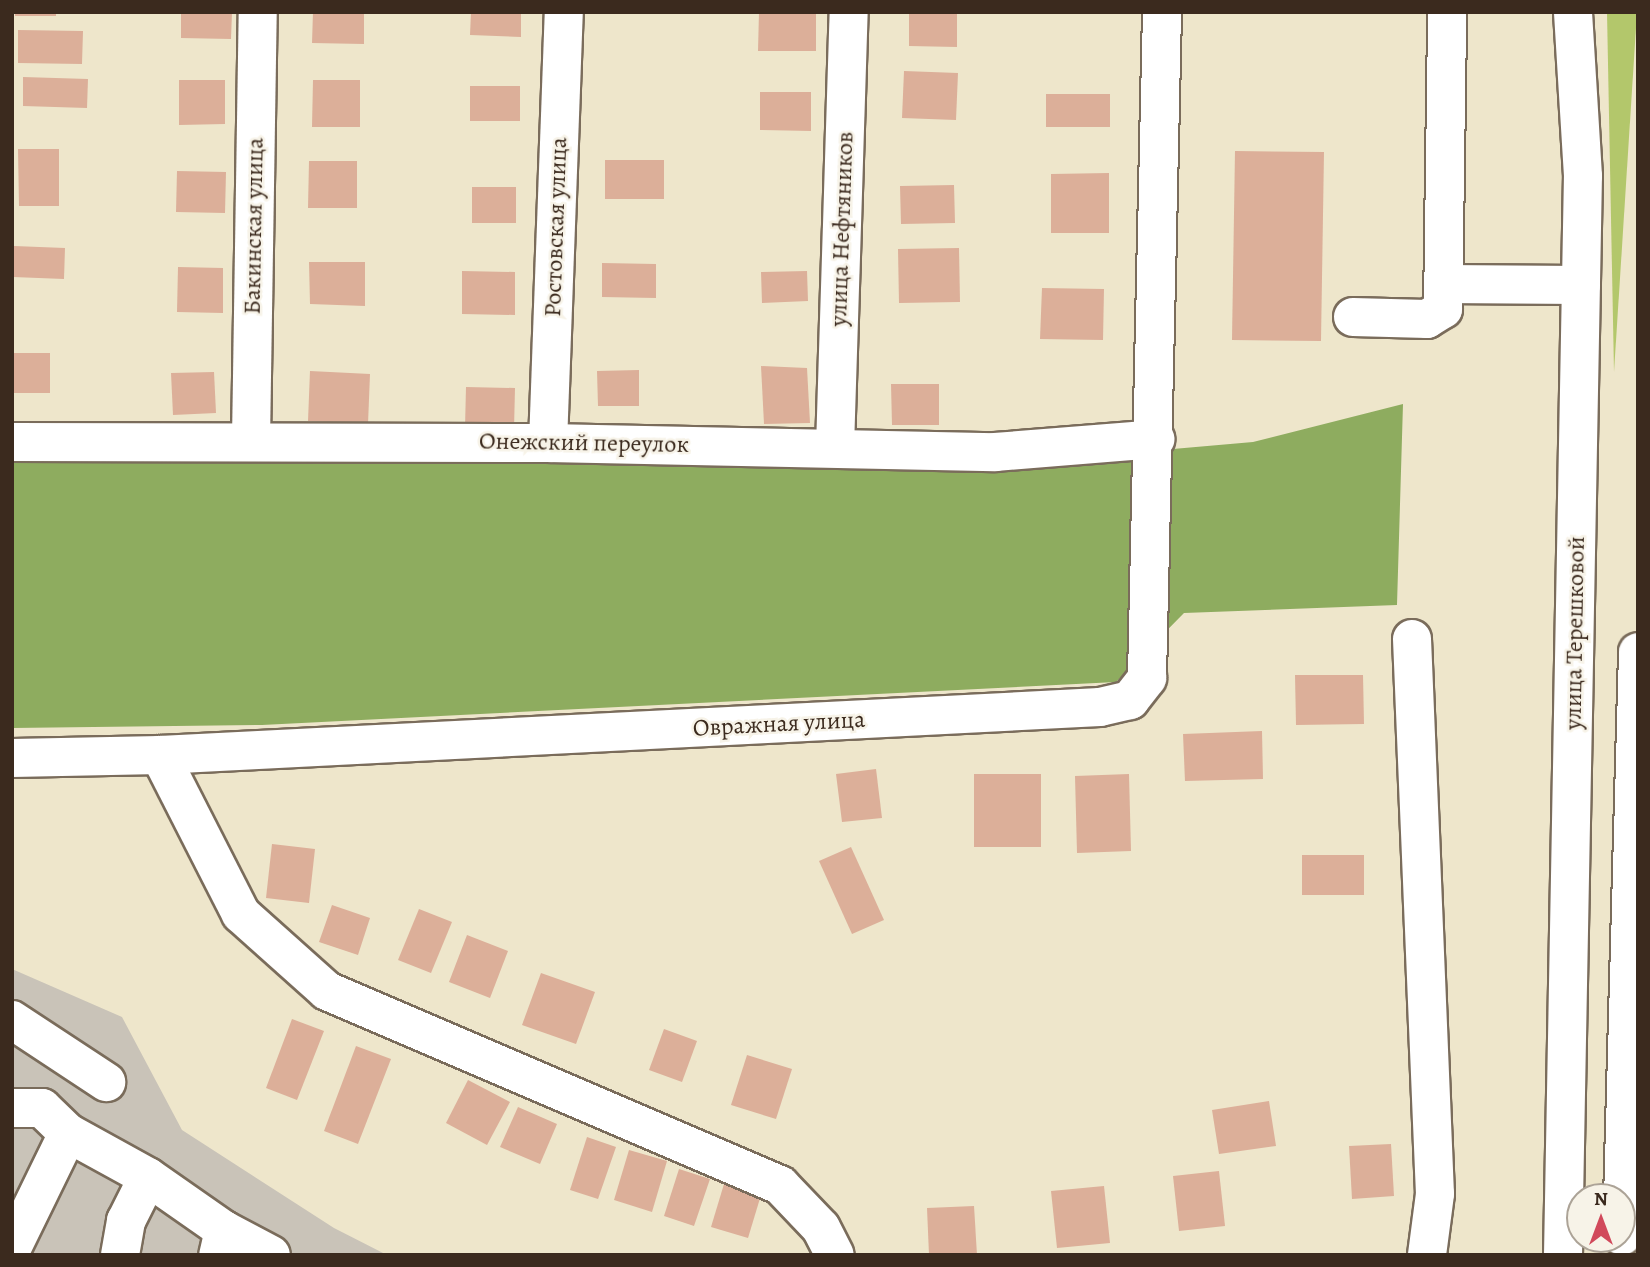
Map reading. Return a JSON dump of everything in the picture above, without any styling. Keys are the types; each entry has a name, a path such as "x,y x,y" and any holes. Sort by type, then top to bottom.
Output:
{"street":[{"name":"Бакинская улица","path":"251,440 258,12"},
{"name":"Ростовская улица","path":"548,443 564,12"},
{"name":"улица Нефтяников","path":"835,447 849,12"},
{"name":"Овражная улица","path":"12,758 160,755 1100,707 1130,700 1147,678 1155,439 1162,12"},
{"path":"1353,317 1427,319 1443,309 1447,12"},
{"name":"улица Терешковой","path":"1563,1255 1583,176 1573,12"},
{"path":"1443,284 1581,285"},
{"name":"Онежский переулок","path":"12,442 251,440 548,443 995,452 1155,439"},
{"path":"1412,639 1435,1194 1427,1255"},
{"path":"1626,1183 1632,1108 1638,652"},
{"path":"160,755 241,914 327,991 780,1185 821,1227 835,1255"},
{"path":"12,1020 93,1072 41,1116 12,1248"},
{"path":"41,1116 148,1177 221,1242 271,1255"},
{"path":"120,1255 126,1221 148,1177"}],"shaded area":[{"path":"12,969 122,1017 182,1130 334,1228 387,1255 12,1255"}],"green space":[{"path":"1607,12 1637,12 1614,372"},
{"path":"1403,404 1397,605 1184,613 1116,682 262,725 12,728 12,460 1047,460 1253,442"}],"building":[{"path":"15,12 56,12 56,16 15,16"},
{"path":"181,12 232,12 231,39 181,38"},
{"path":"313,12 364,12 364,44 312,43"},
{"path":"471,12 521,12 521,37 470,35"},
{"path":"759,12 816,12 816,51 758,51"},
{"path":"909,12 957,12 957,47 909,46"},
{"path":"18,30 83,31 82,64 18,63"},
{"path":"904,71 958,73 956,120 902,118"},
{"path":"23,77 88,79 87,108 23,106"},
{"path":"179,80 225,80 225,124 179,125"},
{"path":"313,80 360,80 360,127 312,127"},
{"path":"470,86 520,86 520,121 470,121"},
{"path":"760,92 811,92 811,131 760,130"},
{"path":"1046,94 1110,94 1110,127 1046,127"},
{"path":"18,149 59,149 59,206 19,206"},
{"path":"1235,151 1324,152 1321,341 1232,340"},
{"path":"605,160 664,160 664,199 605,199"},
{"path":"309,161 357,161 357,208 308,208"},
{"path":"177,171 226,172 225,213 176,212"},
{"path":"1109,173 1109,233 1051,233 1051,174"},
{"path":"954,185 955,223 901,224 900,186"},
{"path":"472,187 516,187 516,223 472,223"},
{"path":"14,246 65,248 64,279 13,277"},
{"path":"959,248 960,302 899,303 898,249"},
{"path":"309,262 365,262 365,306 310,304"},
{"path":"602,263 656,264 656,298 602,297"},
{"path":"178,267 223,268 223,313 177,312"},
{"path":"462,271 515,272 515,315 462,314"},
{"path":"807,271 808,301 762,303 761,272"},
{"path":"1042,288 1104,289 1103,340 1040,339"},
{"path":"12,353 50,353 50,393 12,393"},
{"path":"761,366 807,368 810,423 764,424"},
{"path":"639,370 639,406 598,406 597,371"},
{"path":"310,371 370,374 368,424 308,421"},
{"path":"214,372 216,413 173,415 171,373"},
{"path":"891,384 939,384 939,425 892,425"},
{"path":"466,387 515,388 514,429 465,428"},
{"path":"1295,675 1363,675 1364,724 1296,725"},
{"path":"1262,731 1263,779 1185,781 1183,734"},
{"path":"876,769 882,818 842,822 836,774"},
{"path":"974,774 1041,774 1041,847 974,847"},
{"path":"1129,774 1131,851 1077,853 1075,776"},
{"path":"272,844 315,849 309,903 266,898"},
{"path":"851,847 884,920 852,934 819,861"},
{"path":"1302,855 1364,855 1364,895 1302,895"},
{"path":"332,905 370,918 358,955 319,942"},
{"path":"419,909 452,922 431,973 398,960"},
{"path":"467,935 508,951 490,998 449,982"},
{"path":"541,973 595,992 576,1044 522,1025"},
{"path":"292,1019 324,1031 297,1100 266,1088"},
{"path":"664,1029 697,1041 682,1082 649,1070"},
{"path":"356,1046 391,1059 358,1144 324,1131"},
{"path":"747,1055 792,1069 776,1119 731,1105"},
{"path":"468,1080 510,1102 487,1145 446,1123"},
{"path":"1269,1101 1276,1146 1219,1154 1212,1110"},
{"path":"518,1107 557,1124 540,1164 500,1147"},
{"path":"587,1137 616,1147 598,1199 570,1190"},
{"path":"1391,1144 1394,1196 1352,1199 1349,1146"},
{"path":"629,1150 667,1161 652,1212 614,1200"},
{"path":"679,1169 710,1179 694,1226 664,1216"},
{"path":"1219,1171 1225,1226 1179,1231 1173,1176"},
{"path":"724,1184 761,1195 748,1238 711,1227"},
{"path":"1104,1186 1110,1243 1057,1248 1051,1191"},
{"path":"974,1206 977,1255 929,1255 927,1208"}]}
